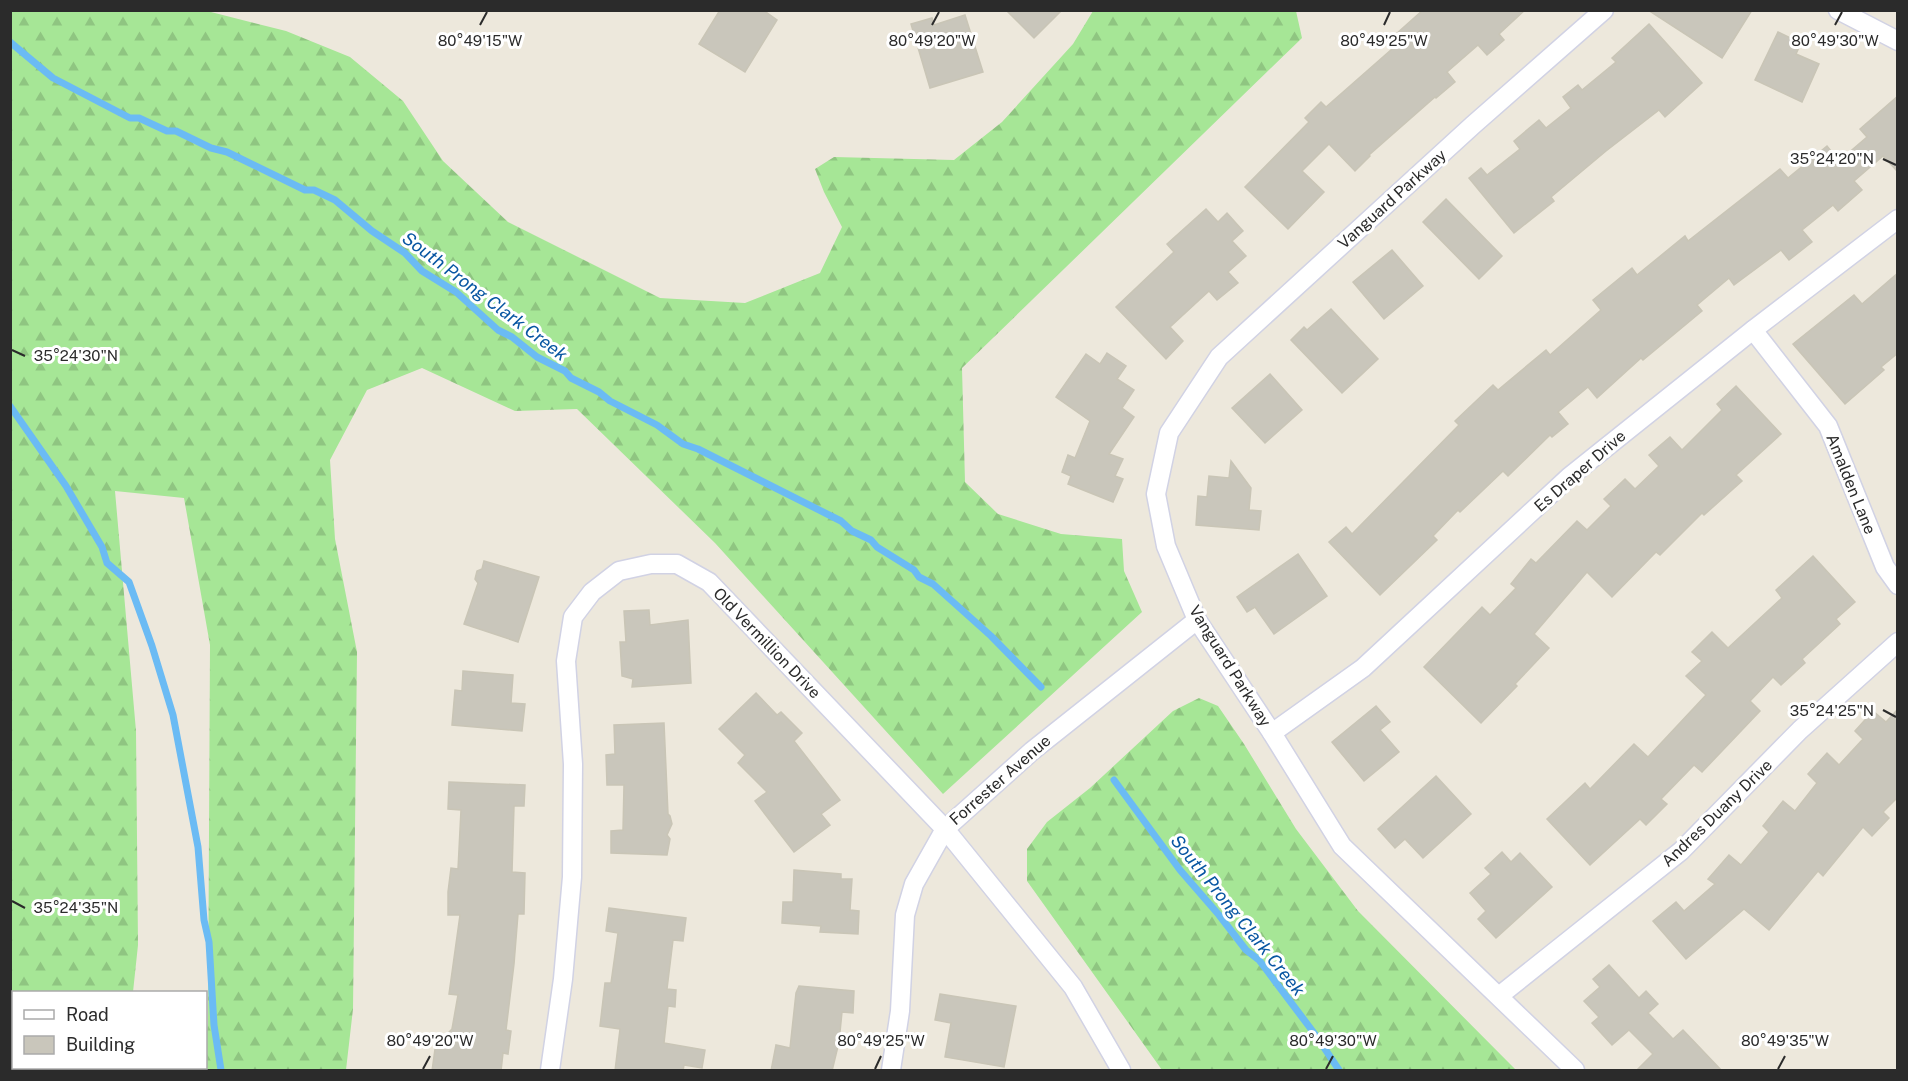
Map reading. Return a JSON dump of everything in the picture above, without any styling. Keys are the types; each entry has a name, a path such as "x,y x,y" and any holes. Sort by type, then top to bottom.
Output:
{"street":[{"name":"Vanguard Parkway","path":"1575,1071 1342,846 1272,733 1197,620 1166,546 1156,494 1169,433 1219,357 1473,125 1604,10"},
{"path":"1838,10 1898,41"},
{"name":"Es Draper Drive","path":"1272,733 1363,668 1569,477 1753,330 1898,219"},
{"name":"Amalden Lane","path":"1753,330 1828,426 1885,567 1898,585"},
{"name":"Old Vermillion Drive","path":"550,1071 563,979 573,877 573,764 566,661 573,617 592,592 619,571 651,564 677,564 709,582 945,829 1073,987 1121,1071"},
{"name":"Forrester Avenue","path":"891,1071 900,1011 904,915 914,884 945,829 1032,751 1197,620"},
{"name":"Andres Duany Drive","path":"1498,996 1681,851 1800,730 1898,642"}],"green space":[{"path":"10,11 207,11 286,31 350,57 403,101 443,161 508,222 660,298 745,303 820,273 842,227 815,169 834,157 954,160 1002,122 1073,44 1093,11 1296,11 1302,38 962,368 965,482 998,514 1061,534 1122,539 1124,571 1142,612 943,794 715,543 577,409 515,411 422,368 367,390 330,460 335,539 357,652 353,1009 346,1070 199,1070 207,1069 210,645 184,498 115,491 136,731 138,945 133,991 12,991 12,1069 126,1070 11,1070"},
{"path":"1199,698 1218,706 1296,829 1358,911 1516,1070 1162,1070 1027,881 1027,849 1047,822 1090,788 1173,711"}],"building":[{"path":"720,10 763,10 777,20 745,72 699,44"},
{"path":"1006,10 1062,10 1034,38"},
{"path":"1423,10 1525,10 1499,34 1504,40 1487,55 1478,45 1447,72 1455,82 1369,155 1355,171 1329,144 1302,171 1324,192 1288,229 1245,187 1309,122 1305,118 1321,102 1326,107 1392,49 1387,42"},
{"path":"1648,10 1752,10 1722,58"},
{"path":"965,15 983,72 930,88 911,24 932,18 934,25"},
{"path":"1649,24 1702,83 1665,117 1659,110 1606,151 1551,197 1554,201 1514,233 1469,178 1481,168 1487,175 1520,149 1514,141 1539,120 1546,128 1571,108 1563,97 1578,85 1582,90 1616,62 1612,58"},
{"path":"1778,32 1801,43 1796,54 1819,64 1802,102 1755,80"},
{"path":"1898,96 1898,172 1883,156 1854,181 1862,190 1838,211 1833,205 1802,230 1812,242 1789,260 1781,250 1734,285 1729,278 1697,305 1702,311 1643,360 1641,358 1597,398 1588,387 1558,412 1568,424 1552,437 1550,435 1508,476 1503,471 1460,512 1458,510 1433,536 1437,540 1380,595 1329,542 1346,527 1352,534 1459,425 1455,421 1493,385 1498,390 1546,350 1550,355 1601,310 1593,300 1632,268 1637,275 1685,236 1688,241 1780,169 1788,178 1827,146 1839,161 1867,137 1860,129"},
{"path":"1446,199 1502,256 1479,279 1423,222"},
{"path":"1206,209 1218,222 1227,213 1243,231 1232,241 1246,256 1228,272 1238,283 1217,300 1209,291 1170,327 1183,341 1166,359 1116,307 1174,252 1167,244"},
{"path":"1392,250 1423,286 1384,319 1353,282"},
{"path":"1898,273 1898,353 1881,367 1884,370 1845,404 1793,344 1854,295 1862,304"},
{"path":"1331,309 1378,359 1342,393 1291,340 1304,327 1307,330"},
{"path":"1107,353 1126,366 1117,379 1134,390 1122,408 1134,417 1109,454 1123,459 1115,476 1123,479 1113,502 1068,484 1071,476 1062,472 1068,455 1075,458 1090,421 1056,397 1086,354 1100,364"},
{"path":"1270,374 1302,410 1265,443 1232,408"},
{"path":"1736,386 1781,434 1736,475 1742,481 1704,515 1702,513 1660,555 1656,552 1612,597 1587,572 1534,634 1549,648 1515,684 1517,686 1481,723 1424,667 1482,607 1490,615 1516,588 1511,584 1531,559 1536,563 1577,521 1587,530 1611,506 1604,499 1625,479 1635,489 1659,466 1649,455 1670,437 1682,450 1722,410 1717,404"},
{"path":"1231,461 1251,488 1249,510 1261,511 1259,530 1196,525 1198,496 1207,497 1209,476 1229,478"},
{"path":"1298,554 1327,596 1274,634 1255,607 1247,612 1237,597"},
{"path":"1813,556 1855,602 1836,619 1840,624 1802,659 1805,663 1781,685 1773,677 1750,701 1760,711 1702,772 1694,765 1661,799 1667,804 1646,825 1640,819 1590,865 1547,819 1585,783 1590,789 1634,744 1648,757 1706,695 1686,676 1702,661 1692,652 1712,632 1728,648 1782,598 1776,590"},
{"path":"484,561 539,577 518,642 464,624 478,583 475,579 477,571 482,569"},
{"path":"649,610 650,625 688,620 691,683 632,687 633,679 622,676 620,642 626,642 624,611"},
{"path":"463,671 513,675 511,703 525,704 522,731 452,725 455,690 462,691"},
{"path":"756,693 777,715 781,712 802,733 794,741 840,800 821,814 830,825 794,852 755,801 767,792 738,763 745,755 719,729"},
{"path":"1376,706 1390,722 1380,730 1399,752 1364,781 1332,742"},
{"path":"1898,709 1898,797 1883,812 1889,818 1872,836 1863,827 1823,876 1818,871 1769,930 1744,909 1686,959 1653,921 1676,902 1684,911 1715,884 1708,879 1729,855 1741,865 1769,832 1763,826 1783,801 1795,811 1817,783 1808,774 1827,753 1839,765 1863,739 1855,731 1873,711 1886,722"},
{"path":"664,723 668,814 672,824 667,835 670,839 667,855 611,853 611,831 623,830 624,785 607,785 606,755 615,754 614,725"},
{"path":"1436,776 1471,814 1423,858 1405,839 1395,848 1378,829"},
{"path":"449,782 525,785 524,806 514,806 512,872 525,873 524,914 518,914 506,1030 511,1031 508,1054 503,1053 501,1071 432,1071 436,1042 447,1044 458,995 449,994 460,915 448,915 448,892 451,868 458,869 461,810 448,809"},
{"path":"1502,852 1511,862 1520,853 1552,887 1496,938 1478,919 1486,911 1470,893 1491,874 1485,868"},
{"path":"794,870 841,874 841,879 852,879 850,910 859,911 858,934 820,932 821,926 782,923 783,902 793,902"},
{"path":"609,908 686,918 683,941 673,940 667,989 676,990 675,1007 668,1006 664,1043 705,1050 702,1068 684,1065 683,1071 615,1071 620,1029 600,1026 605,983 611,983 618,933 606,931"},
{"path":"1609,965 1639,998 1646,991 1658,1004 1648,1013 1673,1039 1683,1030 1722,1071 1636,1071 1653,1054 1629,1030 1612,1045 1592,1023 1599,1017 1584,1001 1600,987 1593,979"},
{"path":"799,986 854,991 853,1013 842,1012 839,1042 832,1071 771,1071 776,1045 790,1048 796,993"},
{"path":"940,994 1016,1006 1004,1067 945,1057 951,1023 935,1020"}],"waterway":[{"name":"South Prong Clark Creek","path":"10,42 53,78 130,118 139,118 167,131 176,131 211,148 227,152 305,190 314,190 335,200 372,231 405,253 422,271 456,292 498,330 512,337 537,357 565,371 571,378 599,392 610,401 657,425 683,444 698,449 841,521 852,531 871,540 877,547 914,570 919,577 933,584 991,636 1041,687"},
{"path":"10,406 66,486 102,547 107,563 129,582 152,646 173,715 198,847 204,920 209,942 214,1025 221,1070"},
{"name":"South Prong Clark Creek","path":"1114,780 1180,870 1246,950 1259,960 1339,1070"}]}
